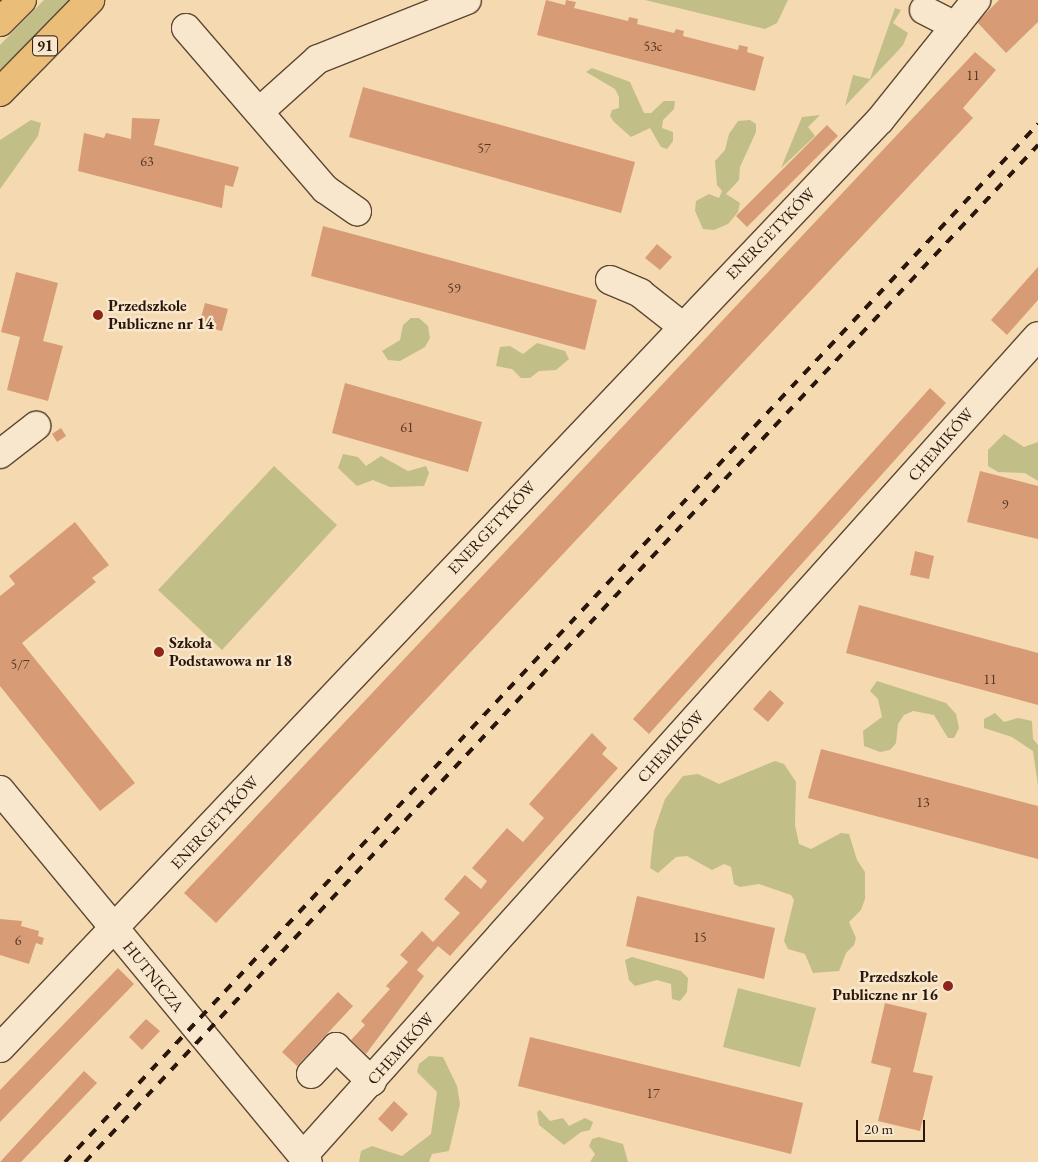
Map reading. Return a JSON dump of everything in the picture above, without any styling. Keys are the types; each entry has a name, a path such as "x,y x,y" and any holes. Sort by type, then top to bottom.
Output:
{"main road":[{"path":"0,22 22,0"},
{"name":"91","path":"0,92 90,0"}],"street":[{"path":"260,111 318,59 419,22 467,0"},
{"name":"ENERGETYKÓW","path":"0,1048 114,930 682,326 880,120 976,0"},
{"path":"924,10 955,26"},
{"path":"186,28 260,111 325,189 357,211"},
{"path":"610,280 640,293 682,326"},
{"name":"CHEMIKÓW","path":"306,1159 372,1082 1038,336"},
{"path":"0,454 36,426"},
{"name":"HUTNICZA","path":"0,790 114,930 306,1159"},
{"path":"311,1074 336,1047 372,1082"}],"shaded area":[{"path":"44,0 70,0 0,71 0,45"},
{"path":"645,0 788,0 777,23 765,29"},
{"path":"895,8 901,10 893,23 908,33 903,45 845,106 853,75 870,79"},
{"path":"592,68 630,82 644,113 651,113 664,101 675,101 674,109 663,120 662,128 673,132 673,141 667,149 661,147 650,128 631,137 614,122 610,116 612,110 619,108 619,97 615,89 586,72"},
{"path":"820,115 808,127 815,136 781,168 802,117"},
{"path":"31,120 41,123 38,136 0,189 0,140"},
{"path":"750,120 756,124 756,132 740,167 739,180 726,194 740,203 738,212 728,224 714,230 703,229 695,211 696,201 709,194 719,198 722,191 717,185 715,161 725,150 729,134 738,121"},
{"path":"411,318 419,318 428,326 430,338 425,347 400,361 388,360 382,351 400,340 403,325"},
{"path":"537,343 565,351 569,359 556,370 539,371 530,378 521,378 512,369 496,366 500,347 510,346 523,354"},
{"path":"1004,434 1024,447 1038,442 1038,481 1025,473 998,472 988,466 988,450"},
{"path":"343,454 358,457 366,466 381,456 408,471 426,466 429,473 424,486 390,487 373,480 357,486 338,468"},
{"path":"274,466 337,525 222,650 158,590"},
{"path":"877,681 946,703 956,714 959,728 954,738 948,738 934,715 913,711 904,715 898,724 896,743 890,750 880,752 864,746 863,731 882,717 878,699 870,691"},
{"path":"995,713 1004,722 1018,718 1032,721 1033,739 1038,745 1038,786 1033,751 1012,737 984,728 984,719"},
{"path":"775,761 784,764 796,782 795,825 799,844 811,849 841,833 849,834 857,860 865,872 865,899 861,910 849,922 856,938 854,945 846,953 839,971 813,973 805,954 788,949 784,941 794,900 791,895 759,884 740,887 734,884 731,867 724,864 712,870 687,856 676,857 658,873 650,868 654,831 665,799 683,776 698,774 719,784"},
{"path":"632,957 681,971 688,978 687,992 680,1001 672,999 671,984 657,980 635,986 629,980 625,960"},
{"path":"738,988 816,1008 800,1067 723,1047"},
{"path":"429,1056 443,1057 457,1086 460,1104 449,1151 432,1154 429,1162 359,1162 361,1151 372,1146 402,1156 431,1134 437,1092 417,1072 419,1064"},
{"path":"540,1110 550,1121 563,1118 569,1126 585,1118 593,1122 590,1130 581,1132 564,1145 539,1125 537,1112"},
{"path":"599,1137 623,1144 628,1162 590,1162 595,1154 589,1146 592,1139"}],"building":[{"path":"546,0 565,5 566,0 576,2 574,8 628,21 629,17 638,19 637,24 674,33 676,29 684,31 683,36 738,50 739,45 748,47 747,52 764,57 755,91 537,35"},
{"path":"999,0 1038,0 1038,22 1006,53 977,22"},
{"path":"975,52 996,70 963,108 973,118 216,923 184,893"},
{"path":"363,87 635,162 621,213 349,137"},
{"path":"132,118 160,119 154,145 239,167 233,187 225,185 222,208 78,171 84,133 104,138 106,133 131,139"},
{"path":"827,125 838,136 747,227 736,216"},
{"path":"323,226 597,300 585,350 311,276"},
{"path":"657,244 672,257 660,270 645,258"},
{"path":"1038,267 1038,300 1007,335 991,320"},
{"path":"16,272 58,283 43,341 63,346 48,401 7,390 20,337 1,332"},
{"path":"205,303 228,309 222,331 199,325"},
{"path":"345,383 482,422 468,472 332,433"},
{"path":"930,388 946,403 649,734 633,719"},
{"path":"61,428 66,436 57,442 52,434"},
{"path":"980,471 1038,486 1038,539 967,522"},
{"path":"75,522 109,565 92,578 96,582 22,643 135,783 100,811 0,686 0,596 15,584 9,576"},
{"path":"915,551 934,556 929,579 910,575"},
{"path":"859,605 1038,653 1038,705 846,653"},
{"path":"770,690 784,703 768,722 753,709"},
{"path":"592,733 607,748 602,754 618,768 450,956 438,946 417,970 424,976 366,1054 351,1040 365,1025 361,1021 390,989 386,986 408,962 400,955 422,931 433,942 460,913 444,899 465,875 481,889 487,881 472,868 507,828 523,842 544,818 529,804"},
{"path":"821,749 1038,806 1038,859 808,798"},
{"path":"637,896 775,928 764,979 626,946"},
{"path":"0,919 22,921 21,926 39,931 38,936 44,938 42,945 36,943 29,964 0,955"},
{"path":"118,968 134,984 0,1122 0,1090"},
{"path":"338,992 353,1006 297,1066 282,1052"},
{"path":"885,1003 927,1013 913,1072 933,1076 920,1131 878,1121 891,1068 871,1063"},
{"path":"146,1019 160,1031 142,1050 129,1037"},
{"path":"530,1037 803,1103 791,1154 518,1086"},
{"path":"84,1071 97,1083 21,1162 0,1162"},
{"path":"394,1101 408,1114 392,1132 378,1119"}],"railway":[{"path":"65,1162 1038,124"},
{"path":"85,1162 1038,145"}],"place":[{"name":"Przedszkole Publiczne nr 14","path":"98,315"},
{"name":"Szkoła Podstawowa nr 18","path":"159,652"},
{"name":"Przedszkole Publiczne nr 16","path":"948,986"}]}
